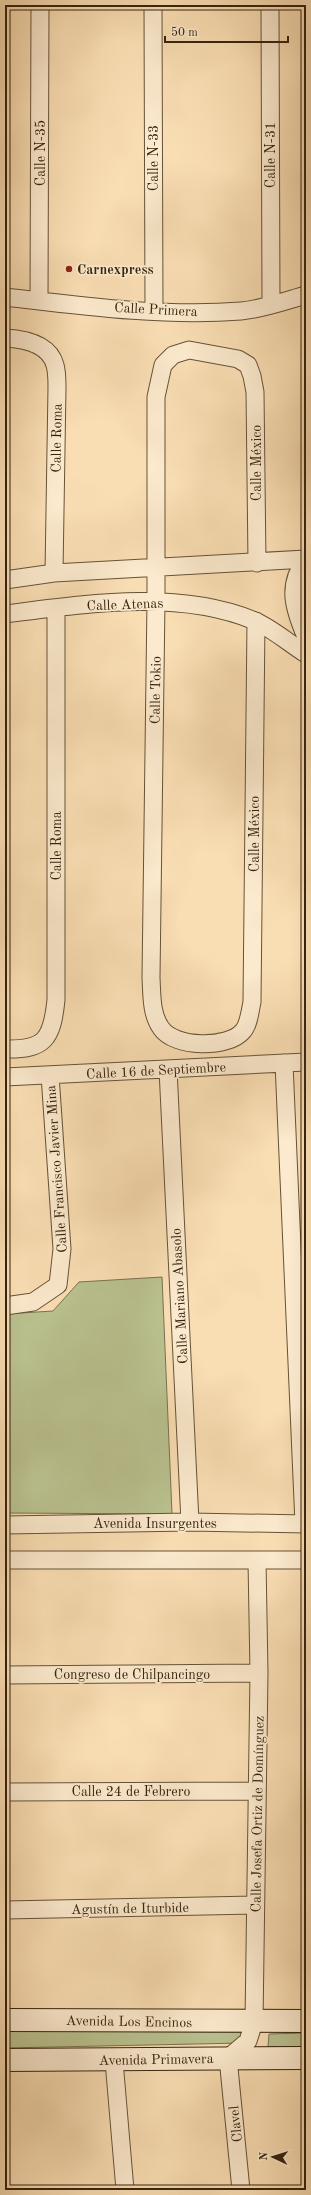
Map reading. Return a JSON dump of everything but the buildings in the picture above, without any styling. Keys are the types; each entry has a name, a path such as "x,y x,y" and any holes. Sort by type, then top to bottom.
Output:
{"street":[{"name":"Calle N-35","path":"39,301 40,5"},
{"name":"Calle N-33","path":"153,5 154,311"},
{"name":"Calle N-31","path":"270,5 271,305"},
{"name":"Calle Primera","path":"5,297 154,311 242,311 271,305 306,295"},
{"name":"Calle Roma","path":"5,338 35,343 47,351 55,364 58,387 54,573"},
{"name":"Calle Tokio","path":"233,1039 218,1043 188,1043 173,1038 162,1030 155,1018 153,1004 151,978 156,601 156,397 158,379 163,365 173,355 189,350 238,359 248,365"},
{"name":"Calle México","path":"248,365 255,392 257,563"},
{"path":"5,580 54,573 257,563 306,559"},
{"path":"306,559 297,571 293,585 294,601 306,637"},
{"name":"Calle Atenas","path":"5,614 56,608 156,601 207,607 256,621 306,654"},
{"name":"Calle Roma","path":"5,1049 35,1047 50,1032 54,1019 56,1000 56,608"},
{"name":"Calle México","path":"233,1039 244,1031 252,1002 256,621"},
{"name":"Calle 16 de Septiembre","path":"5,1077 306,1062"},
{"path":"284,1063 305,1524"},
{"name":"Calle Mariano Abasolo","path":"168,1069 190,1522"},
{"name":"Calle Francisco Javier Mina","path":"5,1306 33,1302 58,1286 62,1249 50,1075"},
{"name":"Avenida Insurgentes","path":"5,1525 190,1522 305,1524"},
{"path":"5,1560 306,1560"},
{"name":"Calle Josefa Ortiz de Domínguez","path":"228,2058 248,2041 254,2022 259,1673 257,1561"},
{"name":"Congreso de Chilpancingo","path":"5,1675 259,1673"},
{"name":"Calle 24 de Febrero","path":"5,1792 257,1791"},
{"name":"Agustín de Iturbide","path":"5,1910 255,1906"},
{"name":"Avenida Los Encinos","path":"5,2020 254,2022"},
{"path":"254,2022 306,2021"},
{"name":"Clavel","path":"228,2058 241,2190"},
{"name":"Avenida Primavera","path":"5,2060 306,2058"},
{"path":"114,2060 125,2190"}],"green space":[{"path":"162,1277 172,1514 5,1513 5,1314 53,1311 79,1282"},
{"path":"5,2031 243,2032 243,2043 5,2048"},
{"path":"306,2033 306,2047 268,2047 269,2034"}],"place":[{"name":"Carnexpress","path":"69,269"}]}
